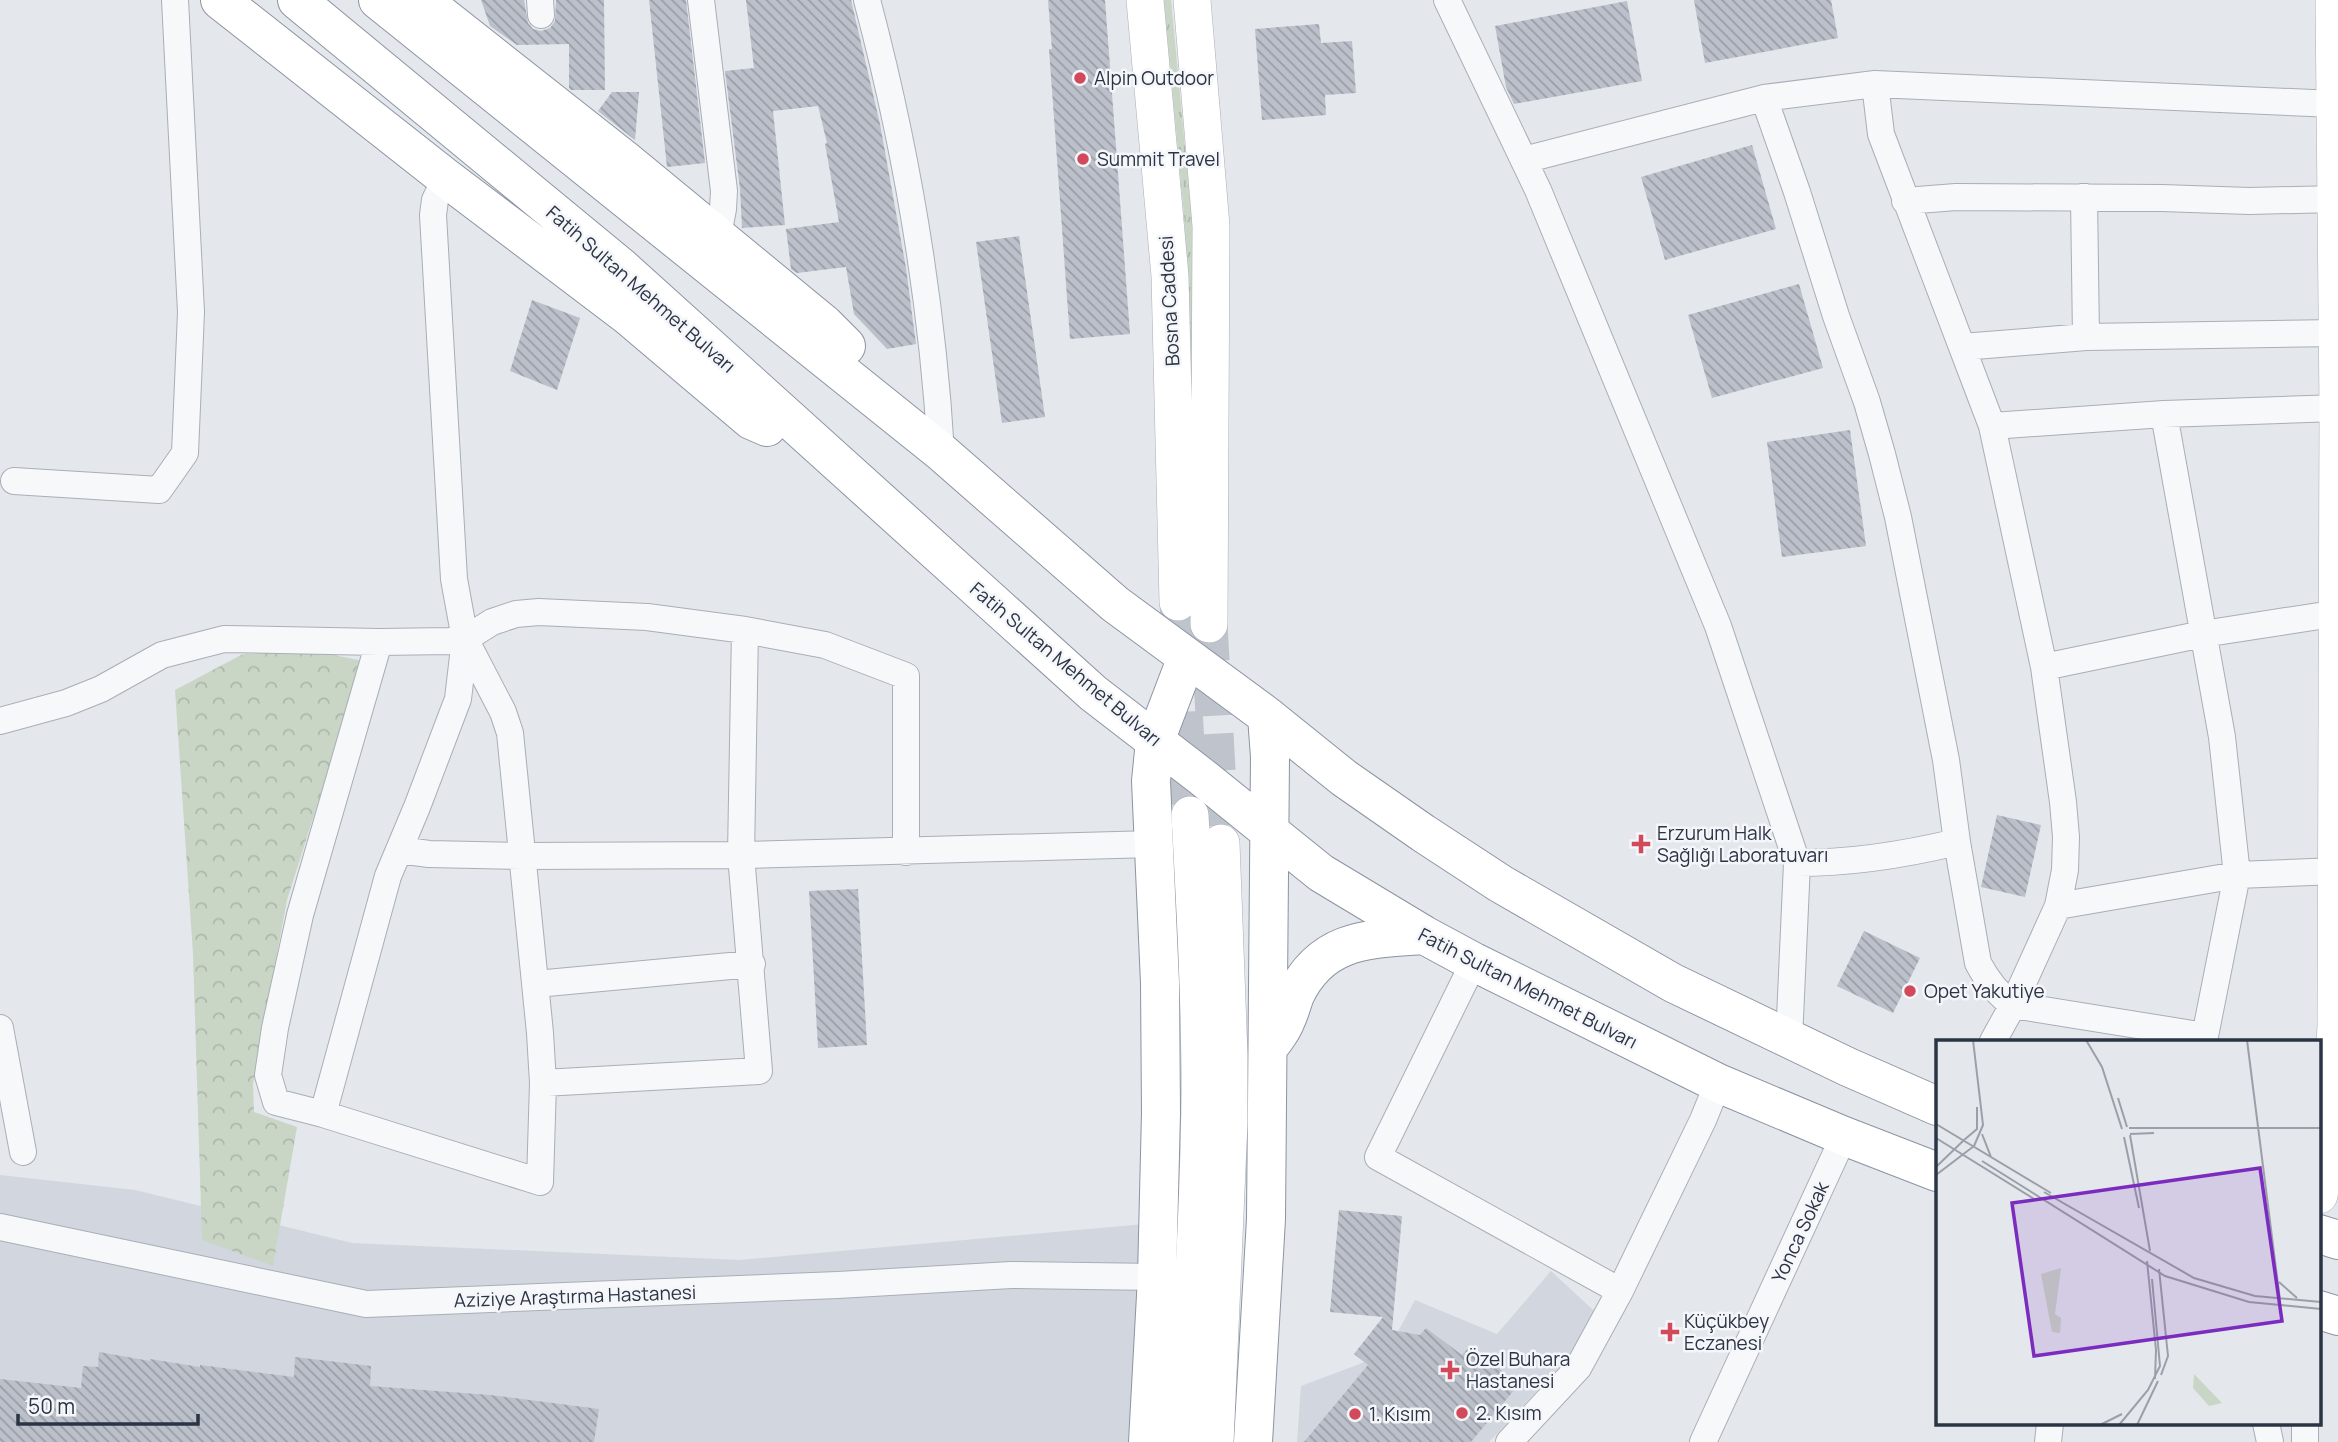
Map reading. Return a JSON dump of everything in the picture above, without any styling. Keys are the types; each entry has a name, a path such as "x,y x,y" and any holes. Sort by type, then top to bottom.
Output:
{"highway":[{"path":"220,0 446,178 627,315 751,420 826,453"},
{"name":"Fatih Sultan Mehmet Bulvarı","path":"297,0 622,268 1093,693 1321,873 1474,962 1718,1083 1936,1172"},
{"path":"378,0 935,447 1115,604 1267,716 1344,778 1501,884 1674,983 1789,1040 1936,1106"},
{"path":"424,1 626,161 824,324 887,388 935,447"},
{"path":"1147,1442 1157,1277 1162,1037 1151,781 1155,741 1187,657"},
{"path":"1253,1442 1266,1219 1270,757 1267,716"},
{"path":"1268,1048 1285,1023 1295,995 1309,971 1324,956 1342,946 1367,940 1424,935"},
{"path":"2320,1234 2338,1240"},
{"path":"2320,1310 2338,1316"}],"main road":[{"name":"Bosna Caddesi","path":"1145,0 1170,276 1178,602"},
{"path":"1192,0 1211,226 1209,624"},
{"path":"2320,1189 2329,1138 2326,1107 2336,1026 2338,408 2334,0"},
{"path":"1184,1442 1196,1229 1200,1091 1190,815"},
{"path":"1215,1442 1229,1123 1229,1030 1221,843"}],"street":[{"path":"14,481 159,490 185,453 191,312 175,0"},
{"path":"701,0 724,191 718,236"},
{"path":"867,0 912,205 937,392 935,447"},
{"path":"1447,0 1524,160 1718,626 1797,863 1789,1040"},
{"path":"1524,160 1764,97 1875,85 2334,104"},
{"path":"1875,85 1881,134 1992,426 2044,667 2066,837 2065,870 2058,906 2013,1005 1994,1040"},
{"path":"1764,97 1867,402 1898,517 1946,760 1978,963 1988,981 2013,1005 2205,1035 2237,875 2222,737 2164,414"},
{"path":"323,1114 388,876 458,699 465,639 454,579 433,215 439,188 446,178"},
{"path":"1905,201 1956,197 2249,201 2336,199"},
{"path":"2084,197 2086,337"},
{"path":"1962,347 2086,337 2337,333"},
{"path":"1992,426 2164,414 2338,408"},
{"path":"0,721 66,703 101,689 162,655 223,639 433,642 465,639 492,622 516,614 539,612 646,617 744,630 825,645 906,676 905,852"},
{"path":"2044,667 2203,634 2338,612"},
{"path":"543,1083 759,1071 741,855 744,630"},
{"path":"379,642 300,915 275,1028 268,1075 276,1102 323,1114 540,1182 543,1083 536,984 510,733 503,712 465,639"},
{"path":"1797,863 1870,860 1957,842"},
{"path":"399,850 429,854 522,856 741,855 1153,844"},
{"path":"2058,906 2237,875 2337,871"},
{"path":"1474,962 1378,1157 1620,1291"},
{"path":"536,984 752,964"},
{"path":"0,1027 23,1152"},
{"path":"1517,1439 1578,1368 1620,1291 1703,1120 1718,1083"},
{"name":"Yonca Sokak","path":"1707,1440 1844,1136"},
{"name":"Aziziye Araştırma Hastanesi","path":"0,1227 366,1304 838,1285 1011,1275 1157,1277"},
{"path":"2048,1442 2050,1424"},
{"path":"2266,1424 2270,1442"},
{"path":"2305,1424 2305,1442"}],"shaded area":[{"path":"0,1175 135,1190 352,1243 739,1260 1145,1224 1128,1442 0,1442"},
{"name":"Özel Buhara Hastanesi","path":"1551,1271 1604,1320 1489,1442 1297,1442 1301,1386 1386,1354 1415,1300 1497,1334"}],"green space":[{"path":"1164,0 1171,0 1192,221 1193,589 1185,226"},
{"path":"315,651 363,661 287,900 253,1084 254,1112 297,1127 273,1266 202,1240 193,954 175,690 243,654"}],"building":[{"path":"481,0 524,0 528,23 533,29 541,31 550,28 555,21 556,0 604,0 605,90 571,90 569,44 517,45 490,26"},
{"path":"649,0 686,0 705,163 667,167"},
{"path":"746,0 851,0 880,124 906,268 916,344 887,349 854,314 846,267 797,273 791,269 786,229 839,222 825,144 827,143 818,106 773,111 785,225 742,228 740,189 725,71 754,68"},
{"path":"1048,0 1105,0 1130,334 1070,339 1049,49 1052,49"},
{"path":"1694,0 1831,0 1838,38 1705,63"},
{"path":"1627,1 1642,81 1514,104 1506,87 1495,26"},
{"path":"1319,24 1321,43 1352,41 1356,93 1325,95 1326,115 1262,120 1255,29"},
{"path":"612,92 639,92 635,140 598,111"},
{"path":"1752,145 1776,229 1665,260 1641,177"},
{"path":"1019,236 1045,417 1002,423 976,242"},
{"path":"1799,284 1823,368 1712,398 1688,315"},
{"path":"532,300 580,318 557,390 510,371"},
{"path":"1850,430 1866,546 1782,557 1767,442"},
{"path":"1997,815 2041,825 2025,897 1981,887"},
{"path":"858,889 867,1045 818,1048 809,891"},
{"path":"1864,931 1920,958 1893,1013 1837,986"},
{"path":"1339,1210 1402,1216 1392,1330 1420,1335 1426,1328 1462,1355 1470,1346 1519,1384 1471,1442 1304,1442 1368,1365 1354,1354 1383,1317 1330,1312"},
{"path":"99,1352 150,1361 294,1377 295,1357 371,1366 370,1386 490,1395 599,1409 594,1442 0,1442 0,1379 81,1388 83,1366 98,1367"}],"tunnel":[{"path":"1178,602 1190,815"},
{"path":"1209,624 1221,843"}],"place":[{"name":"Alpin Outdoor","path":"1080,78"},
{"name":"Summit Travel","path":"1083,159"},
{"name":"Erzurum Halk Sağlığı Laboratuvarı","path":"1641,844"},
{"name":"Opet Yakutiye","path":"1910,991"},
{"name":"Küçükbey Eczanesi","path":"1670,1332"},
{"name":"Özel Buhara Hastanesi","path":"1450,1370"},
{"name":"2. Kısım","path":"1462,1413"},
{"name":"1. Kısım","path":"1355,1414"}]}
